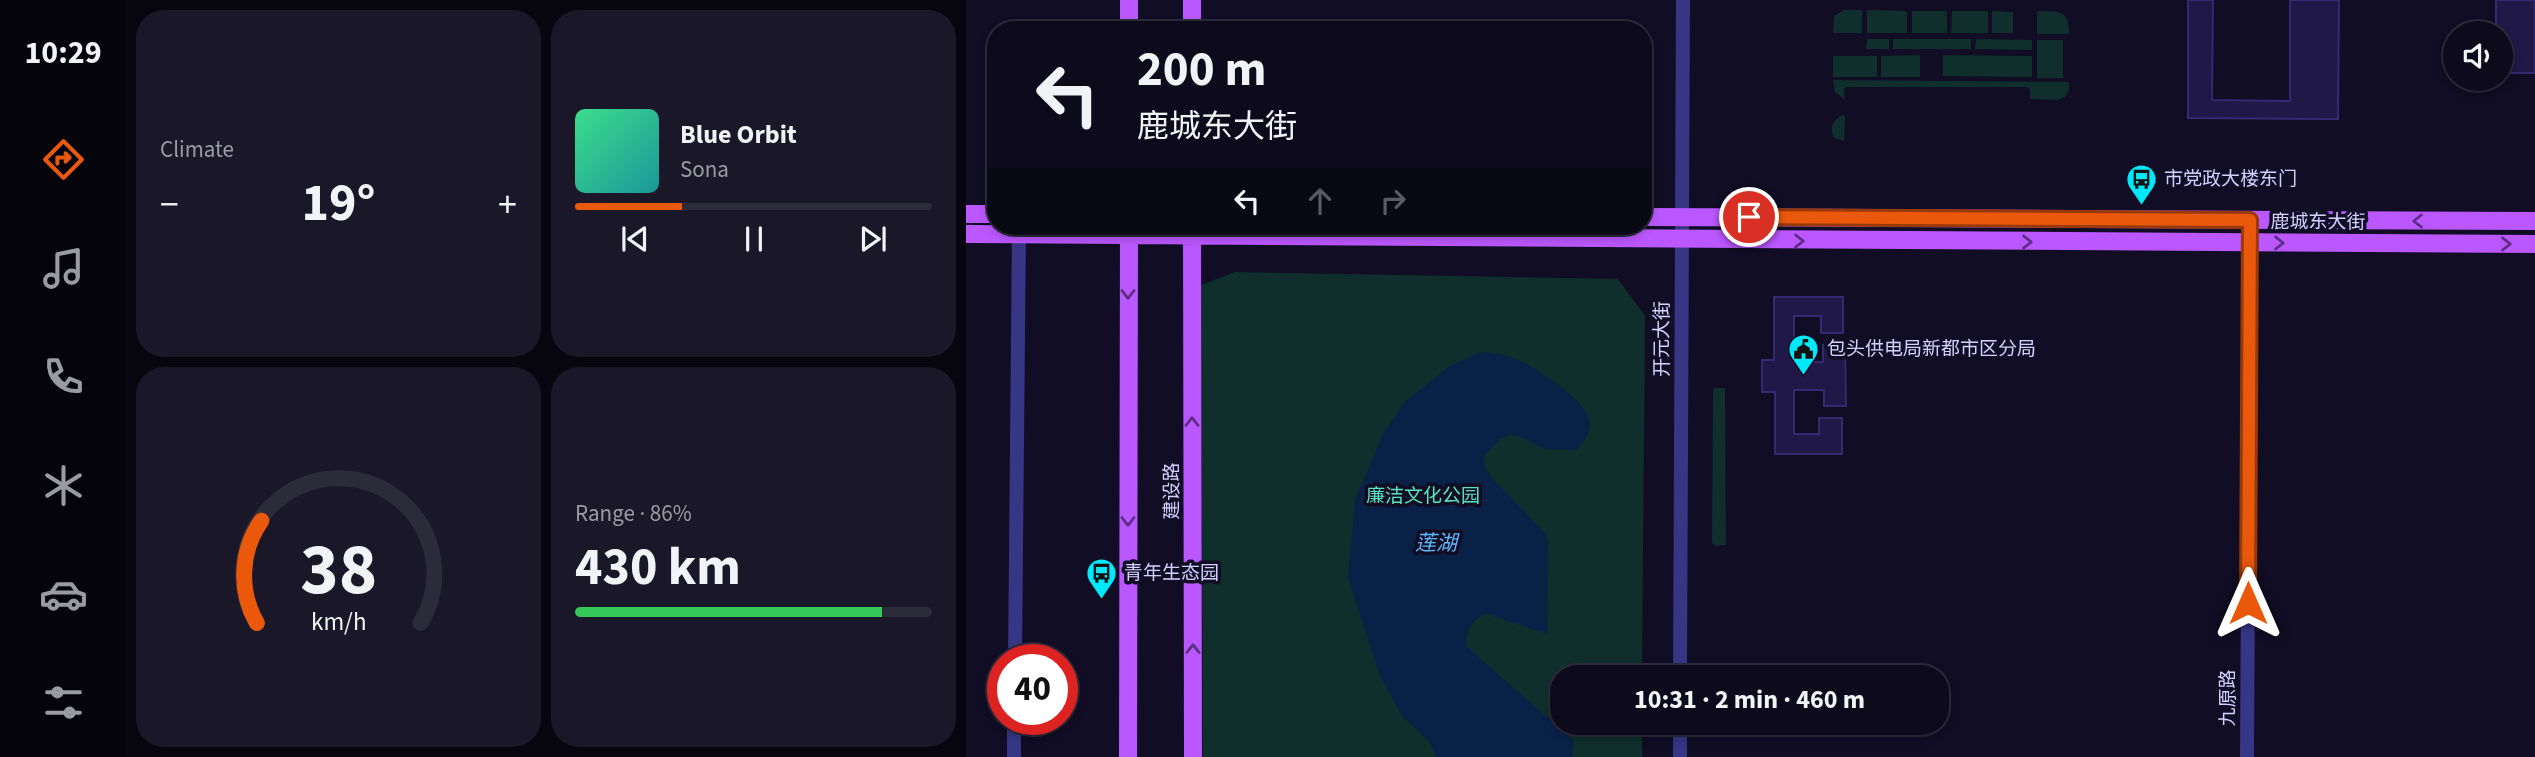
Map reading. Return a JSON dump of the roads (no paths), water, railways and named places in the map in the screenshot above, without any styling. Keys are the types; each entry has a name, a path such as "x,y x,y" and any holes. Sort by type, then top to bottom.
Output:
{"main road":[{"path":"1129,0 1129,21"},
{"path":"1192,0 1192,21"},
{"path":"966,214 987,214"},
{"name":"鹿城东大街","path":"1652,217 2535,221"},
{"name":"鹿城东大街","path":"966,234 987,232"},
{"path":"1128,235 1128,757"},
{"name":"建设路","path":"1192,235 1193,757"},
{"name":"鹿城东大街","path":"1410,235 1682,240 2535,244"}],"street":[{"name":"开元大街","path":"1680,665 1683,0"},
{"name":"九原路","path":"2247,757 2250,220"},
{"path":"1015,644 1019,235"},
{"path":"1014,735 1014,757"},
{"path":"1680,735 1680,757"}],"water":[{"name":"莲湖","path":"1482,352 1504,355 1556,383 1580,404 1587,415 1590,428 1578,450 1543,449 1511,434 1500,439 1484,456 1485,468 1492,478 1546,534 1547,634 1487,614 1471,626 1466,646 1550,720 1550,735 1567,735 1573,740 1573,757 1436,757 1429,741 1402,716 1380,676 1348,578 1355,500 1385,430 1405,402 1451,365"}],"place":[{"name":"市党政大楼东门","path":"2141,206"},
{"name":"包头供电局新都市区分局","path":"1804,376"},
{"name":"青年生态园","path":"1101,600"}],"park label":[{"name":"廉洁文化公园","path":"1423,496"}]}
